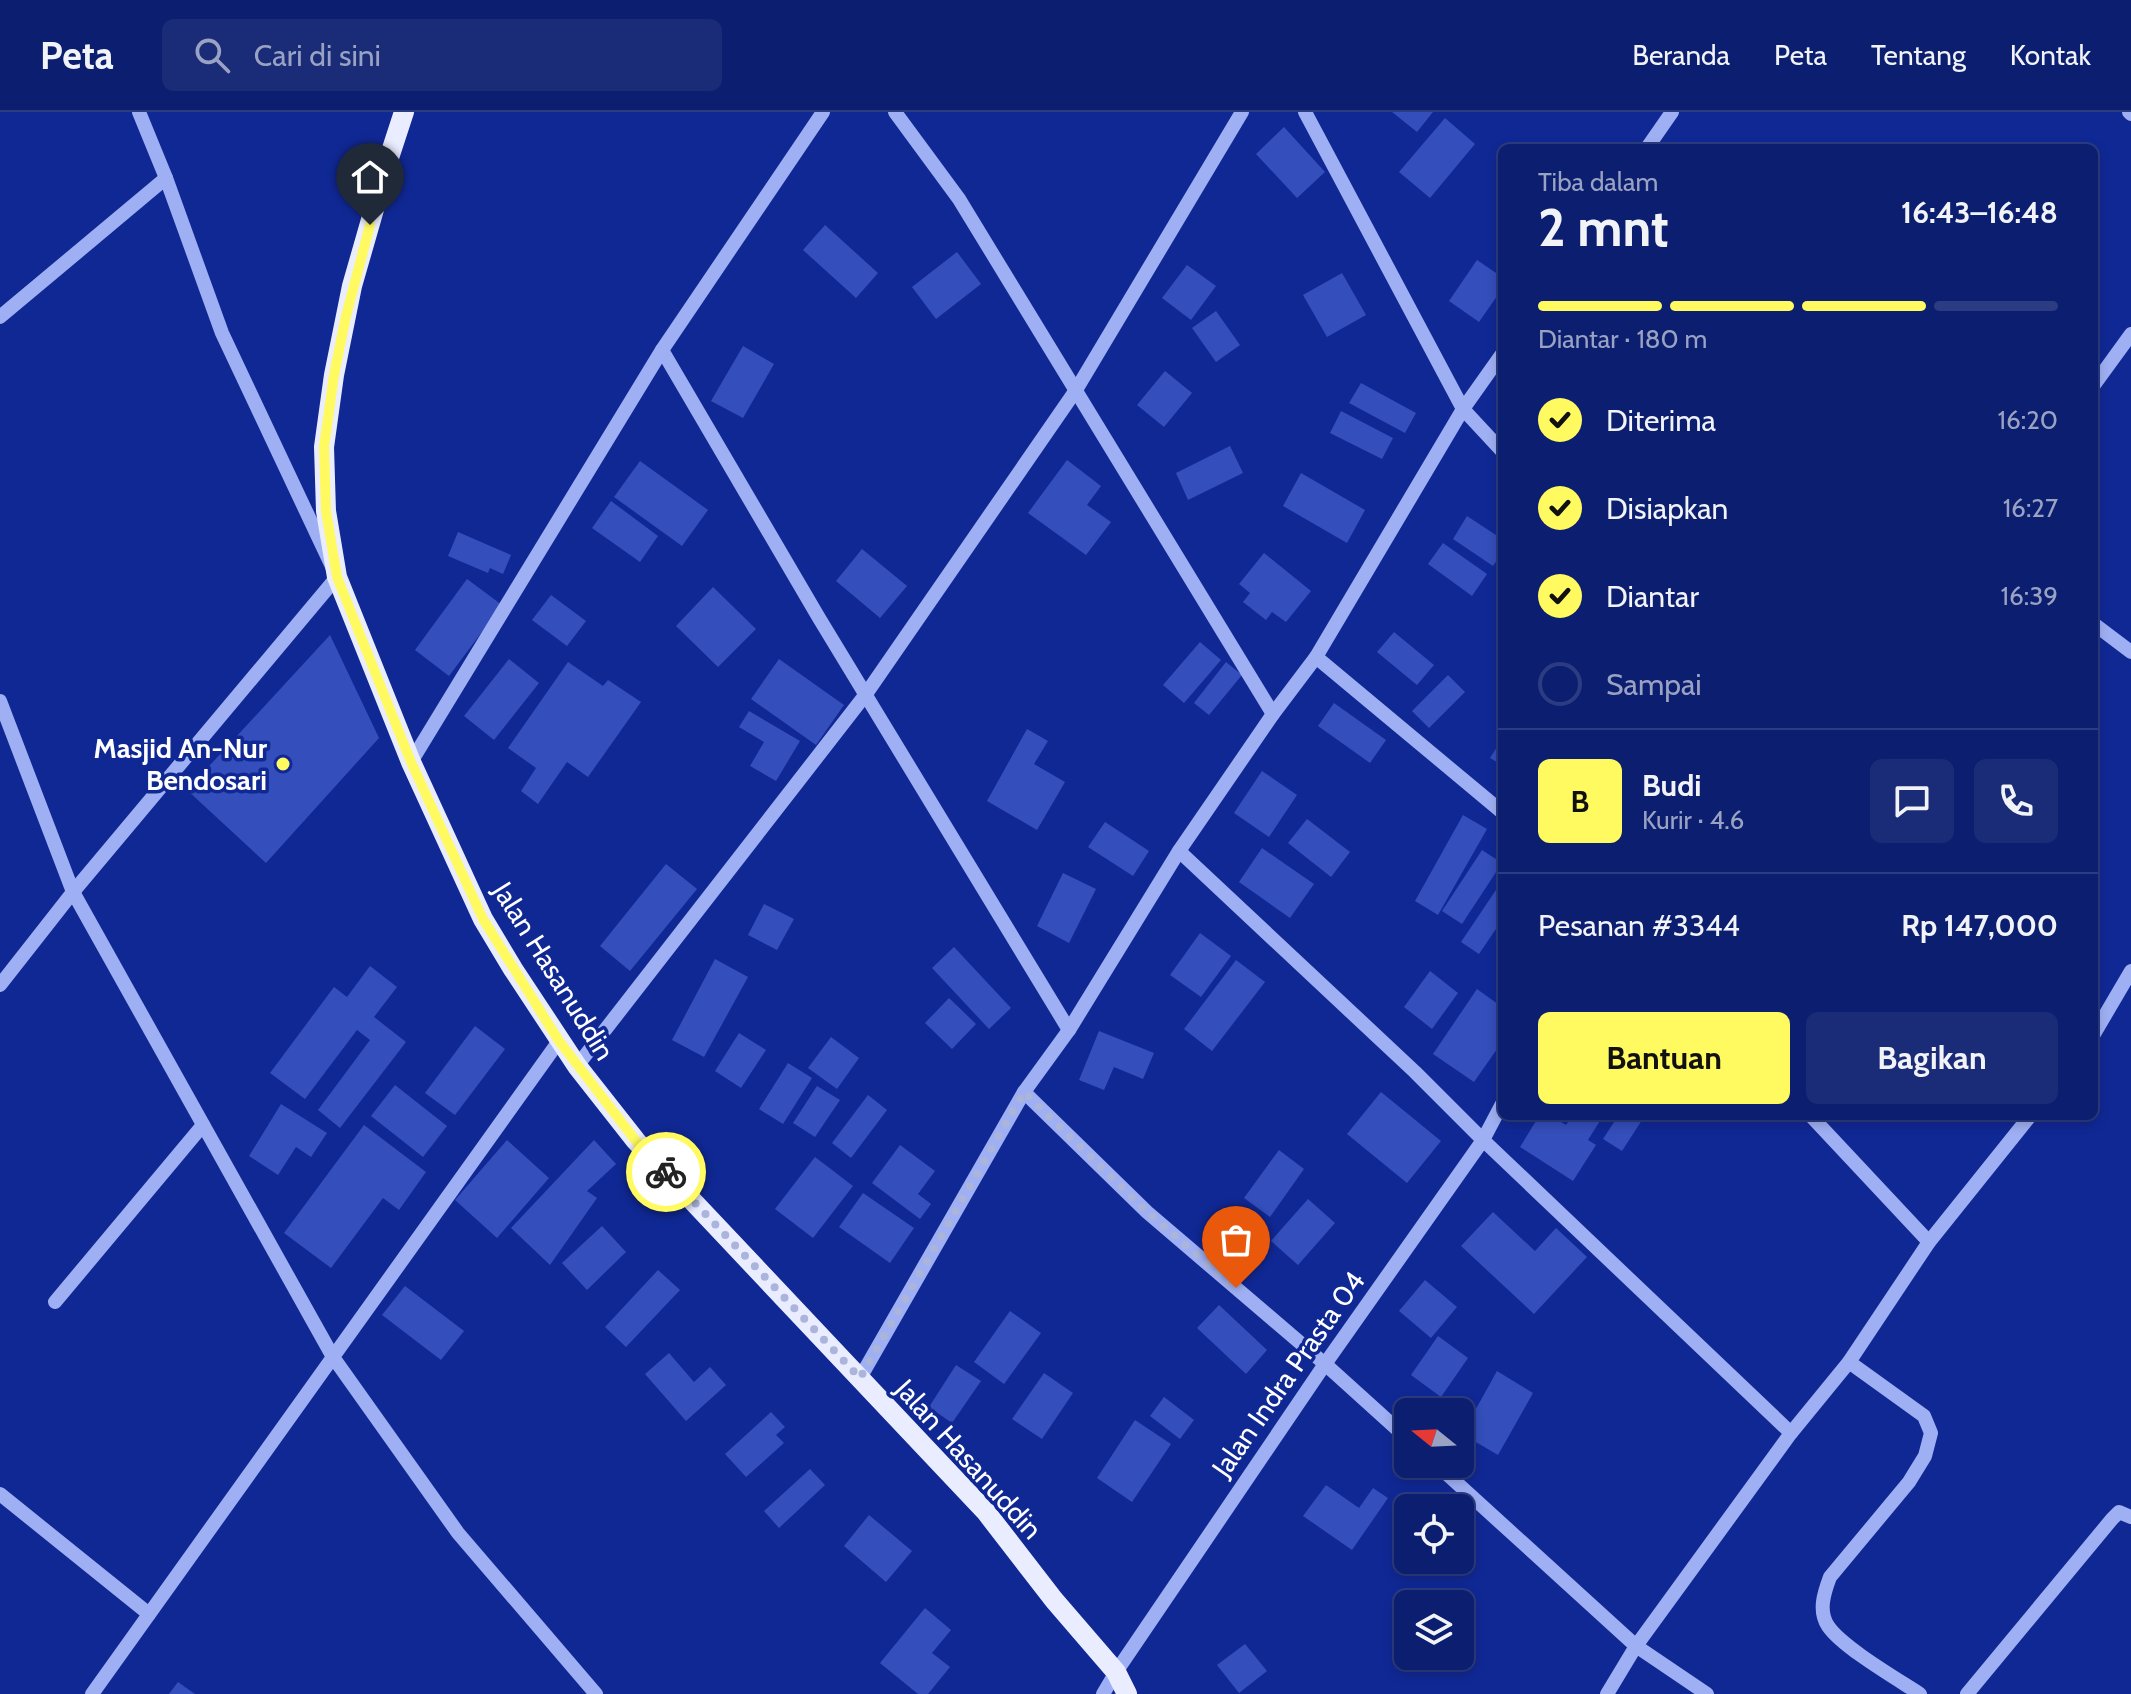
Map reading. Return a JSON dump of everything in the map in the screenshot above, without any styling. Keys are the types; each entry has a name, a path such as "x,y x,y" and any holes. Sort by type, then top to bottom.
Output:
{"main road":[{"name":"Jalan Hasanuddin","path":"404,112 352,286 334,375 324,447 326,511 337,577 411,762 483,919 577,1066 636,1141 986,1512 1054,1600 1116,1672 1127,1694"}],"street":[{"path":"0,985 73,892 337,577 222,333 139,112"},
{"path":"411,762 662,350 823,112"},
{"path":"895,112 959,199 1273,714"},
{"path":"577,1066 866,694 1076,390 1242,112"},
{"path":"1305,112 1463,409 1498,447"},
{"path":"1650,144 1672,112"},
{"path":"0,317 166,178"},
{"path":"2098,379 2131,334"},
{"path":"662,350 819,618 1069,1030"},
{"path":"860,1378 1024,1092 1069,1030 1179,851 1316,657 1463,409 1498,360"},
{"path":"2098,627 2131,652"},
{"path":"1316,657 1498,809"},
{"path":"0,701 73,892 333,1357 458,1533 596,1694"},
{"path":"1179,851 1415,1072 1791,1433"},
{"path":"2098,1027 2131,971"},
{"path":"92,1694 559,1041"},
{"path":"1024,1092 1147,1212 1394,1426"},
{"name":"Jalan Indra Prasta 04","path":"1103,1694 1325,1364 1483,1140 1498,1112"},
{"path":"1815,1120 1929,1242"},
{"path":"1607,1694 1636,1646 1791,1433 1849,1362 1929,1242 2027,1120"},
{"path":"55,1302 203,1125"},
{"path":"1849,1362 1924,1416 1931,1433 1925,1456 1916,1471 1830,1577 1823,1595 1823,1610 1827,1625 1841,1641 1920,1694"},
{"path":"1451,1478 1636,1646 1707,1694"},
{"path":"0,1494 149,1614"},
{"path":"1967,1694 2112,1519 2119,1512 2131,1517"}],"building":[{"path":"1392,112 1433,112 1417,132"},
{"path":"1445,118 1475,144 1430,198 1399,172"},
{"path":"1284,127 1325,172 1297,198 1256,154"},
{"path":"825,225 878,273 856,298 803,250"},
{"path":"957,252 981,284 936,319 912,287"},
{"path":"1477,260 1498,274 1498,295 1479,322 1449,301"},
{"path":"1187,265 1216,286 1191,320 1162,298"},
{"path":"1342,273 1366,315 1327,337 1303,295"},
{"path":"1216,311 1240,345 1216,362 1192,328"},
{"path":"743,346 774,364 743,418 711,401"},
{"path":"1165,371 1192,393 1164,427 1137,405"},
{"path":"1361,383 1416,413 1405,433 1349,403"},
{"path":"1341,411 1393,438 1382,459 1330,433"},
{"path":"1230,446 1243,473 1188,500 1176,473"},
{"path":"1067,460 1101,486 1087,505 1111,522 1086,555 1028,513"},
{"path":"640,461 708,510 682,546 614,497"},
{"path":"1301,473 1365,510 1347,543 1283,506"},
{"path":"611,501 658,536 640,562 592,528"},
{"path":"1467,516 1498,536 1498,559 1493,566 1453,539"},
{"path":"458,532 511,555 503,574 490,568 488,573 448,556"},
{"path":"1443,543 1487,574 1472,596 1428,564"},
{"path":"862,549 907,586 880,618 836,581"},
{"path":"1264,553 1311,591 1286,622 1272,612 1266,620 1243,602 1250,593 1239,584"},
{"path":"467,579 502,605 449,676 415,650"},
{"path":"713,587 756,629 718,667 676,626"},
{"path":"551,595 586,621 567,646 532,620"},
{"path":"1394,632 1434,665 1417,685 1377,652"},
{"name":"Masjid An-Nur Bendosari","path":"330,635 379,738 266,863 187,790"},
{"path":"1200,642 1221,660 1184,703 1163,685"},
{"path":"509,659 539,683 494,740 464,716"},
{"path":"779,659 844,705 816,745 751,699"},
{"path":"568,662 603,686 608,680 641,702 588,777 567,762 538,804 521,791 536,768 508,748"},
{"path":"1226,662 1242,675 1209,715 1194,703"},
{"path":"1448,675 1465,692 1429,728 1412,711"},
{"path":"1334,703 1386,740 1370,763 1318,726"},
{"path":"749,711 800,741 776,781 750,766 764,742 739,727"},
{"path":"1027,729 1048,741 1034,764 1065,782 1037,830 987,801"},
{"path":"1498,745 1498,763 1490,758"},
{"path":"1262,771 1297,795 1269,837 1234,813"},
{"path":"1463,815 1487,829 1438,915 1415,901"},
{"path":"1307,819 1350,852 1331,877 1288,843"},
{"path":"1105,822 1149,851 1133,876 1088,847"},
{"path":"1262,848 1314,884 1290,918 1239,882"},
{"path":"1482,850 1498,860 1498,869 1462,924 1442,911"},
{"path":"666,864 697,889 630,971 600,946"},
{"path":"1063,873 1096,889 1069,943 1037,926"},
{"path":"1498,887 1498,926 1479,954 1461,942"},
{"path":"764,904 794,919 777,950 748,935"},
{"path":"1200,933 1231,956 1201,997 1170,975"},
{"path":"954,947 1011,1008 989,1029 932,968"},
{"path":"715,959 748,977 704,1057 672,1040"},
{"path":"1236,960 1265,982 1212,1051 1184,1029"},
{"path":"370,966 397,987 374,1017 406,1042 340,1128 318,1110 370,1040 357,1030 305,1099 270,1073 334,987 347,997"},
{"path":"1430,971 1458,993 1432,1029 1404,1007"},
{"path":"1477,989 1498,1004 1498,1048 1474,1082 1433,1054"},
{"path":"949,998 976,1024 952,1049 925,1023"},
{"path":"475,1026 505,1049 455,1115 425,1093"},
{"path":"1099,1031 1154,1053 1143,1079 1114,1067 1104,1090 1079,1080"},
{"path":"739,1033 766,1050 741,1088 715,1071"},
{"path":"831,1037 859,1058 837,1089 808,1068"},
{"path":"788,1063 812,1078 783,1124 759,1109"},
{"path":"395,1085 447,1126 423,1157 371,1116"},
{"path":"817,1086 840,1100 815,1137 793,1123"},
{"path":"1381,1092 1441,1141 1407,1183 1347,1134"},
{"path":"868,1095 887,1110 851,1158 832,1143"},
{"path":"281,1104 327,1133 311,1157 296,1147 278,1175 249,1156"},
{"path":"1537,1120 1558,1120 1566,1125 1569,1120 1600,1120 1588,1140 1596,1145 1573,1181 1520,1147"},
{"path":"1615,1120 1642,1120 1622,1151 1603,1139"},
{"path":"364,1125 426,1172 399,1210 383,1198 331,1268 284,1233"},
{"path":"507,1140 549,1178 497,1238 455,1200"},
{"path":"594,1140 616,1164 587,1191 597,1198 550,1265 511,1228"},
{"path":"900,1145 935,1171 918,1194 931,1204 920,1219 872,1183"},
{"path":"1279,1150 1304,1169 1270,1217 1244,1198"},
{"path":"815,1157 853,1186 813,1238 775,1209"},
{"path":"863,1193 914,1228 890,1263 839,1227"},
{"path":"1308,1199 1335,1223 1298,1265 1271,1241"},
{"path":"1493,1212 1535,1251 1556,1228 1587,1257 1534,1314 1461,1246"},
{"path":"602,1226 626,1252 587,1290 562,1263"},
{"path":"658,1270 680,1290 626,1347 605,1327"},
{"path":"1425,1280 1457,1307 1431,1338 1399,1311"},
{"path":"405,1286 464,1331 441,1360 382,1315"},
{"path":"1219,1305 1267,1350 1246,1374 1197,1328"},
{"path":"1010,1311 1041,1333 1004,1384 974,1362"},
{"path":"1438,1336 1468,1358 1441,1397 1411,1375"},
{"path":"669,1353 694,1382 710,1367 726,1385 686,1421 645,1374"},
{"path":"956,1365 981,1381 952,1423 929,1407"},
{"path":"1497,1371 1533,1393 1498,1455 1474,1441 1474,1412"},
{"path":"1044,1373 1073,1393 1042,1439 1012,1419"},
{"path":"1164,1397 1194,1420 1180,1439 1150,1416"},
{"path":"771,1412 785,1427 776,1435 784,1443 746,1477 725,1454"},
{"path":"1135,1420 1171,1444 1132,1502 1097,1478"},
{"path":"810,1469 825,1485 779,1528 764,1511"},
{"path":"1326,1485 1359,1508 1373,1488 1388,1498 1352,1550 1303,1516"},
{"path":"869,1515 912,1551 886,1582 844,1546"},
{"path":"925,1608 951,1630 932,1653 950,1667 928,1694 918,1694 880,1663"},
{"path":"1245,1644 1267,1671 1239,1693 1217,1665"},
{"path":"178,1682 195,1694 169,1694"}],"way so far":[{"path":"666,1172 860,1378 1024,1092 1147,1212 1236,1288"}],"place":[{"name":"Masjid An-Nur Bendosari","path":"283,764"}],"route":[{"path":"370,225 352,286 334,375 324,447 326,511 337,577 411,762 483,919 577,1066 636,1141 666,1172"}]}
